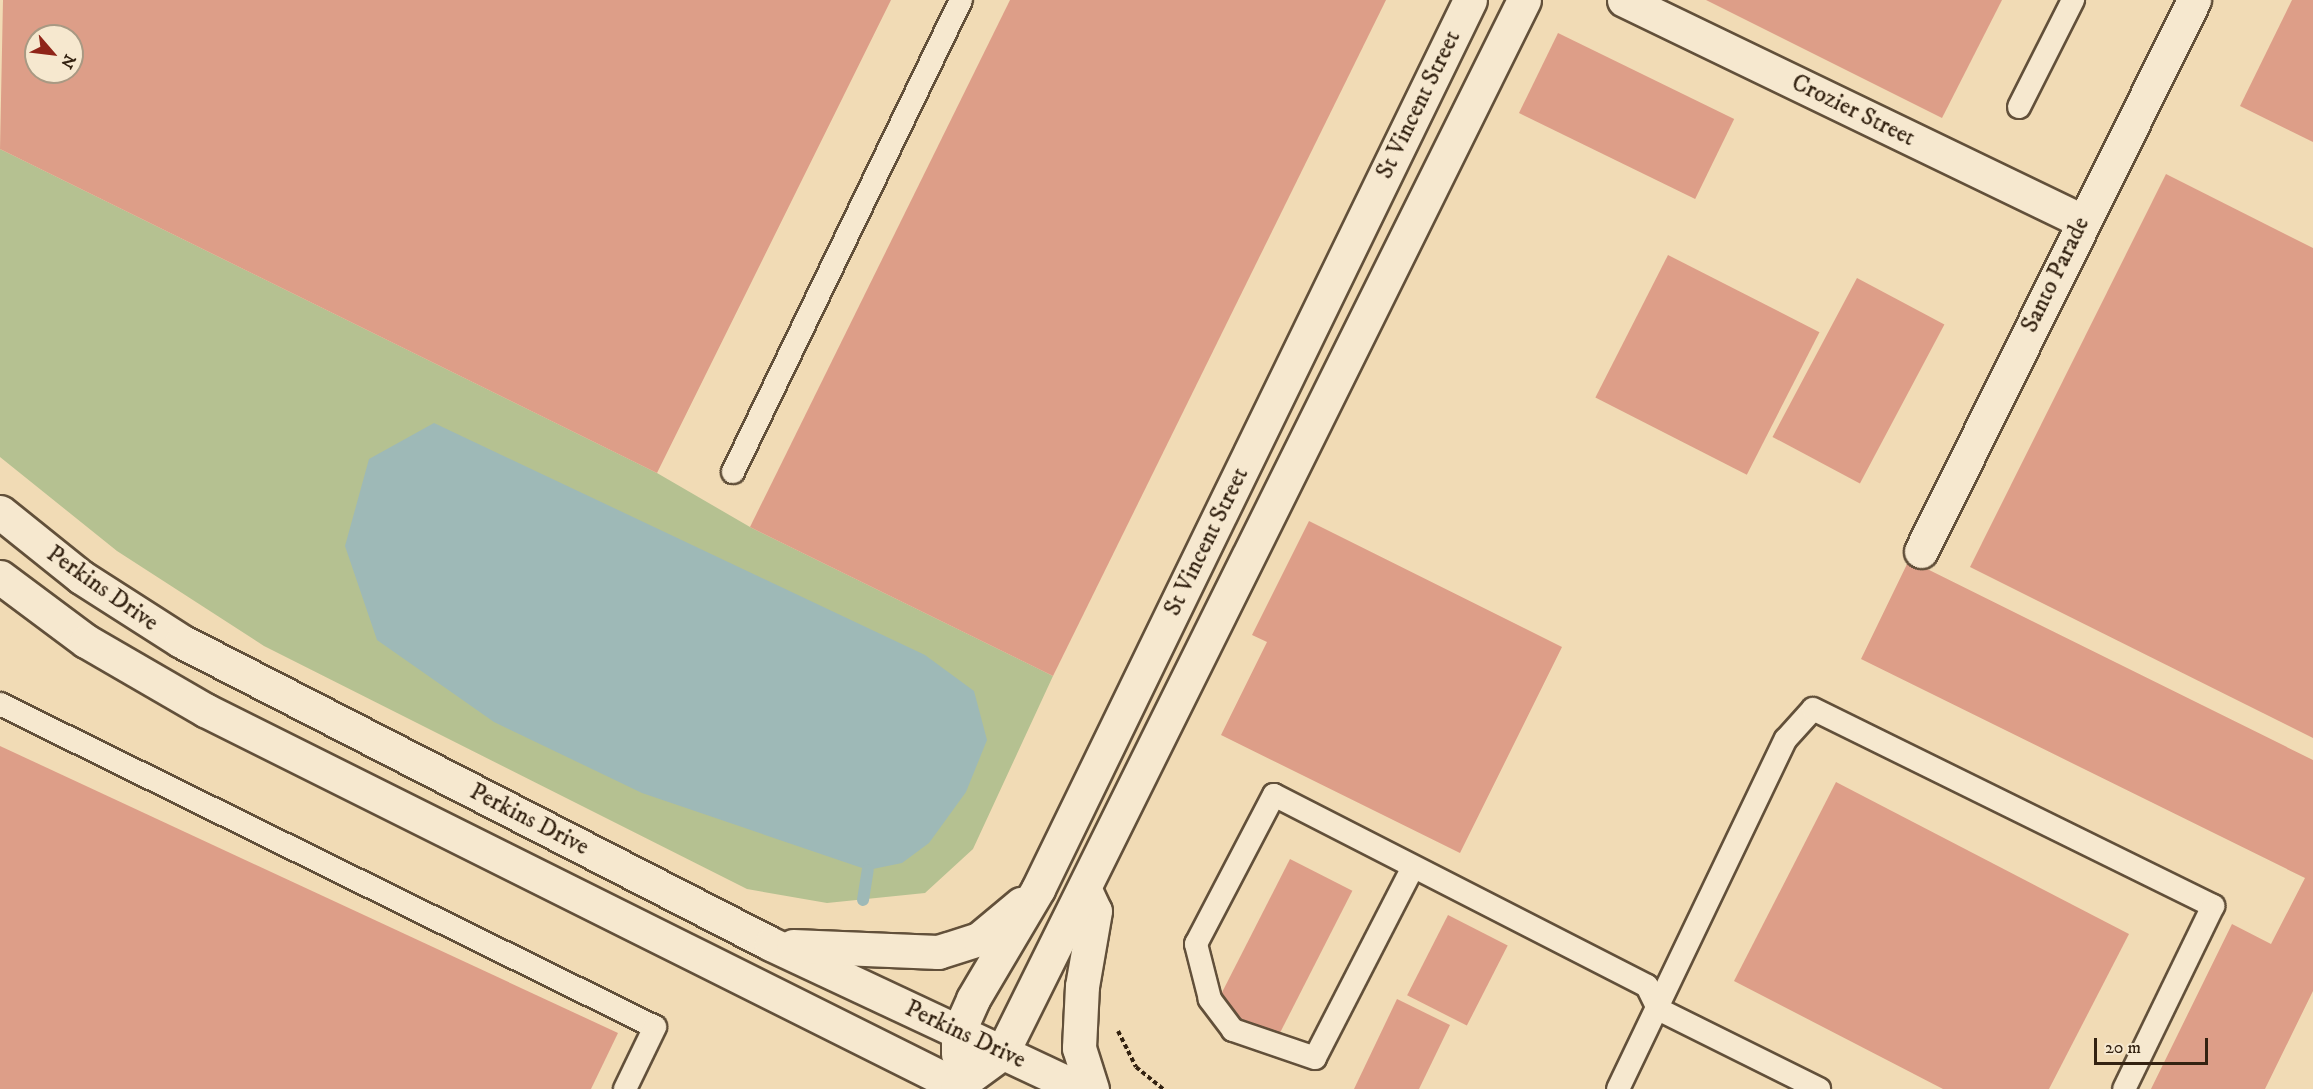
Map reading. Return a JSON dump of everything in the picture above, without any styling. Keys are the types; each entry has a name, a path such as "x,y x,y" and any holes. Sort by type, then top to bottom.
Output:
{"street":[{"name":"St Vincent Street","path":"960,1087 958,1033 1038,889 1470,0"},
{"name":"St Vincent Street","path":"1002,1053 1085,890 1524,0"},
{"name":"Crozier Street","path":"1624,0 2082,221"},
{"name":"Santo Parade","path":"1921,551 2082,221 2194,0"},
{"name":"Perkins Drive","path":"0,512 81,577 181,641 771,944 1081,1089"},
{"name":"Perkins Drive","path":"0,577 86,640 205,710 960,1087"},
{"path":"771,944 938,952 979,939 1038,889"},
{"path":"1085,890 1095,911 1082,986 1079,1048 1092,1089"},
{"path":"960,1087 1002,1053"}],"lane":[{"path":"733,472 961,0"},
{"path":"2019,107 2073,0"},
{"path":"0,704 655,1027 625,1089"},
{"path":"1618,1089 1785,739 1813,709 2213,906 2124,1089"},
{"path":"1412,869 1315,1058 1233,1030 1210,999 1196,944 1274,795 1412,869 1647,986 1658,1009 1819,1089"}],"path":[{"path":"1116,1024 1136,1067 1163,1089"}],"green space":[{"path":"0,149 657,473 750,527 1053,676 973,849 925,893 827,903 747,889 264,646 117,551 0,457"}],"water":[{"path":"434,423 925,655 974,691 987,740 966,792 929,843 902,863 868,870 642,793 494,722 377,640 345,546 369,459"}],"building":[{"path":"3,0 891,0 657,473 0,149"},
{"path":"1010,0 1386,0 1053,676 750,527"},
{"path":"1706,0 2002,0 1942,118"},
{"path":"2292,0 2313,0 2313,142 2240,106"},
{"path":"1558,33 1734,119 1695,199 1519,113"},
{"path":"2166,174 2313,248 2313,738 1970,567"},
{"path":"1668,255 1819,332 1747,475 1595,398"},
{"path":"1857,278 1944,324 1860,483 1772,437"},
{"path":"1309,521 1562,647 1460,853 1221,735 1267,642 1252,635"},
{"path":"1909,560 2313,760 2313,991 2265,1089 2151,1089 2232,924 2271,944 2305,878 1861,659"},
{"path":"0,746 618,1033 591,1089 0,1089"},
{"path":"1836,782 2129,934 2049,1089 1943,1089 1734,981"},
{"path":"1290,859 1352,891 1277,1040 1214,1008"},
{"path":"1448,915 1508,945 1467,1026 1407,995"},
{"path":"1397,999 1450,1025 1419,1089 1354,1089"}],"waterway":[{"path":"863,900 868,870"}]}
